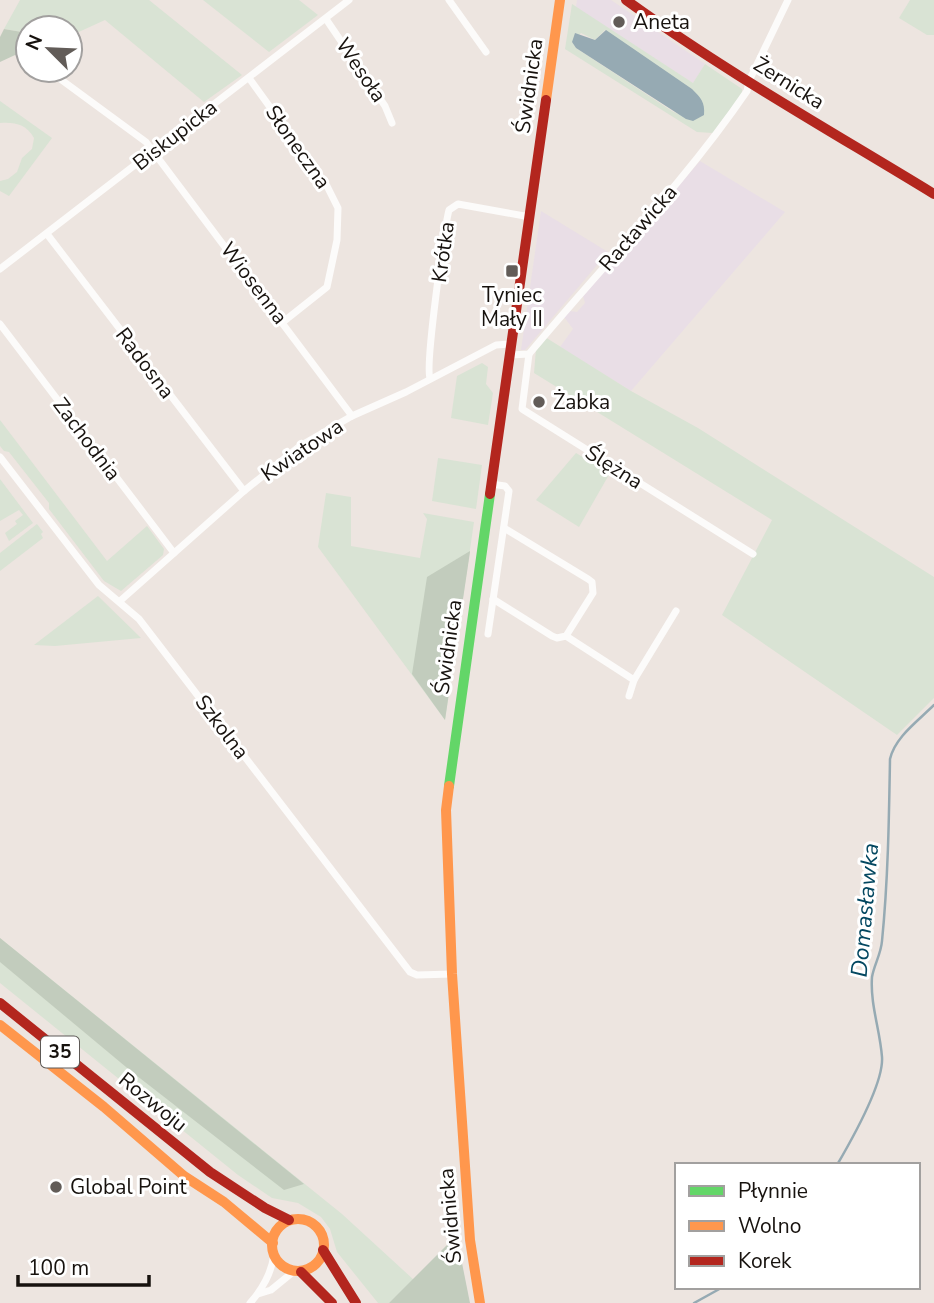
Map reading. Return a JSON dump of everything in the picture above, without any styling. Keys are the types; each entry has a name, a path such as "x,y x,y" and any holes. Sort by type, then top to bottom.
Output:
{"street":[{"name":"Biskupicka","path":"0,269 349,0"},
{"path":"449,0 486,52"},
{"name":"Świdnicka","path":"480,1303 470,1240 452,974 446,810 560,0"},
{"name":"Żernicka","path":"626,0 749,81 934,194"},
{"name":"Racławicka","path":"529,354 664,200 735,108 747,91 749,81 788,0"},
{"name":"Wesoła","path":"326,19 386,106 392,123"},
{"name":"Słoneczna","path":"249,78 327,187 338,208 337,240 327,287 283,322"},
{"name":"Wiosenna","path":"67,84 146,142 154,151 352,416"},
{"name":"Krótka","path":"430,378 428,372 431,342 449,210 458,204 530,217"},
{"name":"Radosna","path":"47,234 244,491"},
{"name":"Zachodnia","path":"0,324 174,553"},
{"name":"Kwiatowa","path":"120,601 244,491 300,446 352,416 496,345 510,349"},
{"path":"510,349 529,354"},
{"name":"Ślężna","path":"529,354 522,409 753,554"},
{"name":"Szkolna","path":"0,457 99,585 139,619 410,972 417,975 452,974"},
{"path":"488,635 509,491 505,486 491,484"},
{"path":"493,599 557,638 566,636 593,593 592,582 504,528"},
{"path":"629,696 634,680 676,611"},
{"path":"566,636 634,680"},
{"name":"Rozwoju","path":"0,1003 211,1172 255,1202 289,1220"},
{"name":"Rozwoju","path":"0,1025 104,1107 184,1176 224,1202 273,1249"},
{"name":"35","path":"289,1220 303,1219 317,1227 322,1236 323,1250 356,1303"},
{"path":"250,1303 273,1267 273,1249 280,1228 289,1220"},
{"name":"35","path":"273,1249 282,1266 297,1272 332,1303"},
{"path":"258,1294 271,1290 297,1272 318,1263 323,1250"}],"shaded area":[{"path":"577,0 611,0 705,64 693,83 576,7"},
{"path":"700,161 785,212 631,391 560,347 573,329 564,317 570,311 577,312 585,303 583,296"},
{"path":"541,211 608,252 525,350 521,350"}],"green space":[{"path":"20,0 149,0 242,75 204,102 105,20 84,30 84,14 14,14 14,31 4,29"},
{"path":"203,0 299,0 318,15 269,52"},
{"path":"910,0 934,0 934,35 927,35 899,18"},
{"path":"572,4 693,83 705,64 742,89 742,93 713,133 697,132 565,49","holes":["605,30 693,121 672,111 576,48 572,42 581,33 595,40"]},
{"path":"4,29 14,31 14,56 0,62 0,37"},
{"path":"0,101 52,138 9,196 0,191 0,181 17,172 22,158 32,149 34,138 20,125 0,123"},
{"path":"545,337 631,391 698,428 934,577 934,698 897,735 722,615 772,520 534,373 536,349"},
{"path":"482,363 488,367 486,384 493,393 488,425 451,418 457,376"},
{"path":"0,420 107,561 147,526 164,549 163,555 121,591 104,581 49,509 49,503 9,452 0,446"},
{"path":"576,453 610,473 579,527 536,500"},
{"path":"438,458 482,465 476,509 432,501"},
{"path":"0,479 33,523 9,541 5,533 17,524 15,521 23,515 19,510 0,521"},
{"path":"326,493 351,497 351,546 420,558 427,519 423,513 474,522 445,720 318,547"},
{"path":"37,524 43,532 43,538 0,571 0,553"},
{"path":"470,551 445,720 412,674 427,577"},
{"path":"98,596 141,638 55,646 34,645"},
{"path":"0,938 342,1214 414,1280 389,1303 378,1303 337,1252 330,1229 321,1217 298,1203 272,1198 238,1175 0,983"},
{"path":"0,938 304,1184 284,1190 132,1072 0,962"},
{"path":"457,1238 470,1303 389,1303 446,1246"}],"water":[{"path":"606,30 692,89 702,100 704,115 693,121 686,119 576,48 572,42 575,33 595,40"}],"waterway":[{"name":"Domasławka","path":"838,1163 866,1112 881,1068 872,977 881,946 884,918 890,759 902,736 934,705"},
{"name":"Domasławka","path":"694,1303 719,1289"}],"traffic: fast":[{"path":"449,786 490,494"}],"traffic: slow":[{"path":"546,100 560,0"},
{"path":"449,786 446,810 452,974 470,1240 480,1303"},
{"path":"0,1025 104,1107 184,1176 224,1202 273,1243"},
{"path":"298,1219 308,1221 316,1227 322,1235 324,1245 322,1255 316,1263 308,1269 298,1271 288,1269 280,1263 274,1255 272,1245 274,1235 280,1227 288,1221 298,1219"}],"traffic: jam":[{"path":"626,0 739,76 934,194"},
{"path":"490,494 546,100"},
{"path":"0,1003 210,1172 265,1208 289,1220"},
{"path":"323,1250 356,1303"},
{"path":"301,1272 332,1303"}],"place":[{"name":"Aneta","path":"619,22"},
{"name":"Tyniec Mały II","path":"512,271"},
{"name":"Żabka","path":"539,402"},
{"name":"Global Point","path":"56,1187"}]}
